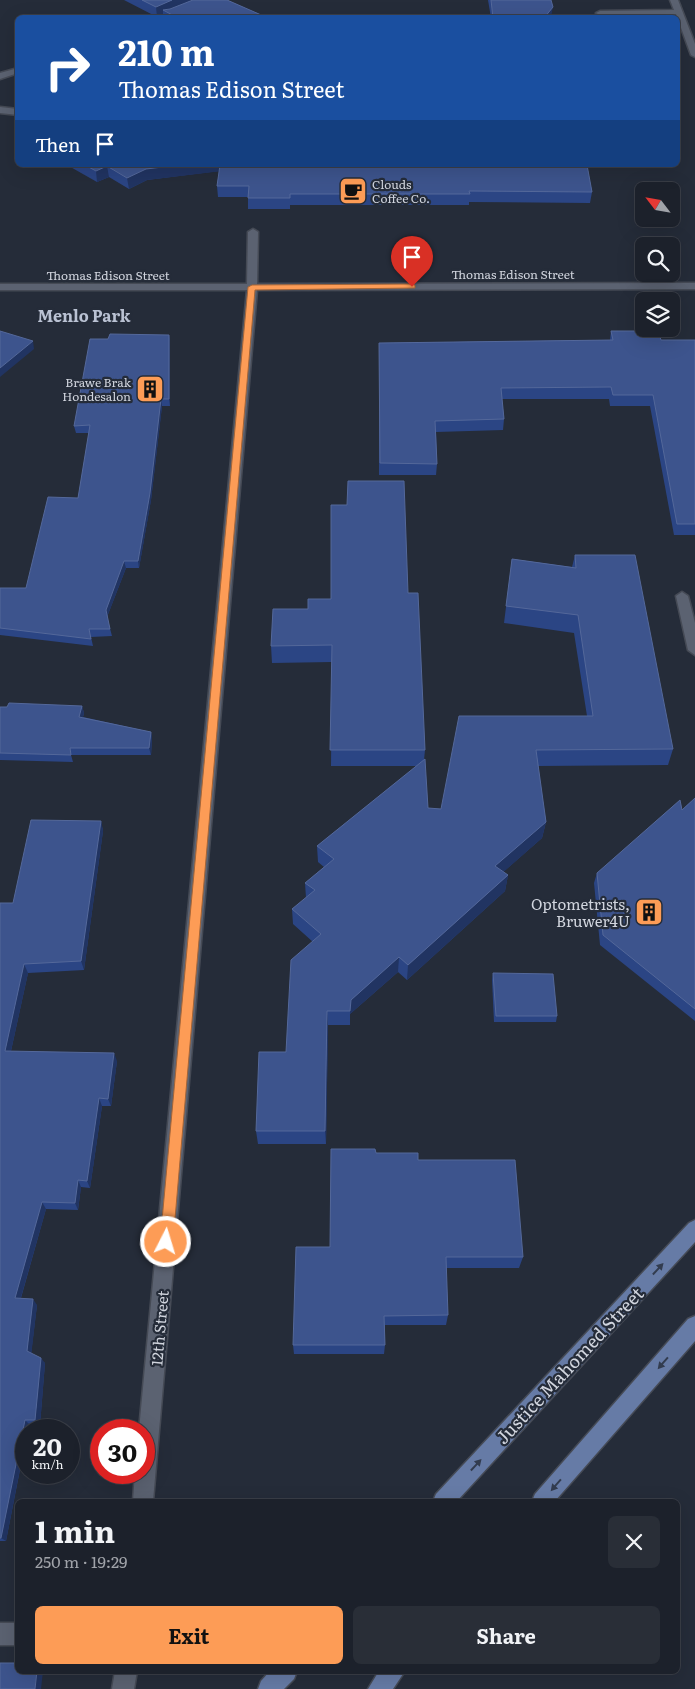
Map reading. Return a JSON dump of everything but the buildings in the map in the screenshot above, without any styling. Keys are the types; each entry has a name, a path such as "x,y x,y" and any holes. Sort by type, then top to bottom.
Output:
{"main road":[{"name":"Justice Mahomed Street","path":"445,1499 695,1230"},
{"path":"544,1499 695,1326"},
{"path":"270,1689 283,1674"},
{"path":"379,1689 392,1674"}],"street":[{"path":"674,0 679,15"},
{"path":"600,13 678,12"},
{"path":"680,17 695,55"},
{"path":"0,76 15,71"},
{"path":"0,110 15,112"},
{"name":"12th Street","path":"143,1499 252,287 253,232"},
{"name":"Thomas Edison Street","path":"0,287 695,286"},
{"path":"682,596 695,650"},
{"path":"0,1634 15,1634"},
{"path":"123,1689 126,1674"}],"place":[{"name":"Clouds Coffee Co.","path":"353,191"},
{"name":"Brawe Brak Hondesalon","path":"150,389"},
{"name":"Optometrists, Bruwer4U","path":"649,912"}],"district":[{"name":"Menlo Park","path":"84,315"}],"route":[{"path":"166,1242 252,287 412,287"}]}
